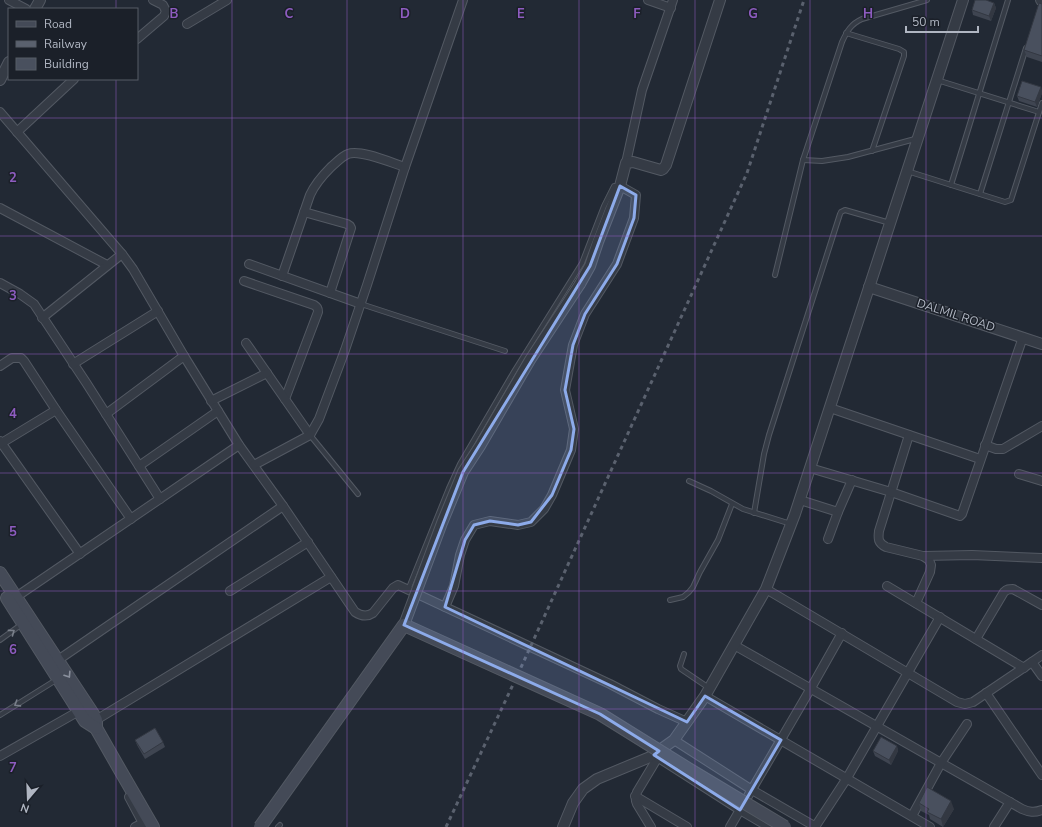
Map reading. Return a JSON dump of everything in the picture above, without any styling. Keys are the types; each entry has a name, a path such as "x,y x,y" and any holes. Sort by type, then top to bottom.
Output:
{"main road":[{"path":"0,573 93,714 94,724 120,770 147,826"},
{"path":"0,587 85,720 94,724"},
{"path":"260,827 404,625 600,714 785,827"}],"street":[{"path":"9,0 24,8"},
{"path":"138,38 164,16 166,11 163,5 153,0"},
{"path":"187,24 227,0"},
{"path":"254,465 310,434 319,419 361,304 405,168 463,0"},
{"path":"404,625 442,523 464,472 530,360 580,284 590,266 620,186 642,90 672,4 648,0"},
{"path":"651,827 637,804 635,796 656,756 674,740 707,692 766,589 800,500 963,0"},
{"path":"626,163 633,162 661,170 663,169 717,1"},
{"path":"0,80 8,64"},
{"path":"17,132 73,80"},
{"path":"0,112 122,254 133,269 239,445 308,542 355,612 359,615 370,615 398,585 610,684 687,722"},
{"path":"282,276 314,186 323,175 345,155 350,153 361,153 405,168"},
{"path":"445,607 454,586 465,540 474,526 490,521 518,525 531,522 544,509 552,495 571,450 574,429 565,390 573,345 585,314 617,264 634,218 636,195 620,186"},
{"path":"0,208 107,265"},
{"path":"304,212 347,224 351,228 330,293"},
{"path":"42,318 122,254"},
{"path":"249,264 361,304"},
{"path":"244,281 317,306 318,312 285,399"},
{"path":"0,283 34,304 160,499"},
{"name":"DALMIL ROAD","path":"869,287 1042,344"},
{"path":"73,364 158,310"},
{"path":"810,468 891,492 960,516 962,514 1023,337"},
{"path":"246,342 310,434"},
{"path":"106,414 184,356"},
{"path":"0,366 12,358 21,358 24,361 131,519"},
{"path":"212,401 267,373"},
{"path":"830,408 980,459"},
{"path":"56,410 1,443 80,554"},
{"path":"139,466 218,411"},
{"path":"985,445 996,449 1003,449 1042,426"},
{"path":"909,435 879,532 878,538 881,544 886,547 923,556 972,555 1042,558"},
{"path":"16,597 239,445"},
{"path":"1019,474 1042,481"},
{"path":"828,539 852,480"},
{"path":"800,500 838,512"},
{"path":"58,660 282,506"},
{"path":"230,591 308,542"},
{"path":"916,603 930,572 931,565 929,560 923,556"},
{"path":"94,724 331,577"},
{"path":"887,586 1024,668"},
{"path":"766,589 957,702 965,704 973,702 1042,655"},
{"path":"976,639 1004,592 1007,590 1014,589 1042,605"},
{"path":"674,740 752,790 816,827 847,778 940,617"},
{"path":"730,827 842,633"},
{"path":"734,645 1028,812 1042,810"},
{"path":"1032,662 1042,676"},
{"path":"707,692 781,740 930,827"},
{"path":"986,693 1042,775"},
{"path":"0,756 79,711"},
{"path":"912,816 966,724"},
{"path":"563,827 573,803 583,789 597,779 650,757 656,756 769,827"},
{"path":"635,796 687,827"},
{"path":"994,827 1010,802"},
{"path":"135,827 147,826"}],"lane":[{"path":"775,275 803,160 846,33 855,22 862,19 926,0"},
{"path":"951,185 1008,0"},
{"path":"846,33 904,52 904,56 872,151"},
{"path":"980,194 1027,44"},
{"path":"937,80 1039,112"},
{"path":"907,171 1004,202 1011,200 1042,103"},
{"path":"803,160 833,160 918,139"},
{"path":"408,590 460,464 519,364 582,263 604,206 614,186 620,186"},
{"path":"754,513 764,454 769,435 841,212 845,210 890,223"},
{"path":"361,304 505,351"},
{"path":"310,434 358,494"},
{"path":"690,481 743,509 791,524"},
{"path":"670,600 683,597 693,587 716,544 732,504"},
{"path":"0,640 23,623"},
{"path":"684,654 680,666 681,670 707,692"},
{"path":"0,715 58,678"}],"highlighted area":[{"path":"620,186 636,195 634,218 617,264 585,314 573,345 565,390 574,429 571,450 552,495 531,522 518,525 490,521 474,525 465,540 445,607 687,722 705,696 781,740 740,810 654,755 659,751 600,714 404,625 463,472 590,266"}],"building":[{"path":"975,0 986,0 994,3 989,16 972,10"},
{"path":"1039,3 1042,4 1042,56 1024,50"},
{"path":"1022,81 1041,87 1035,102 1017,96"},
{"path":"155,728 163,742 144,754 135,740"},
{"path":"881,737 897,746 889,760 873,751"},
{"path":"927,787 951,801 941,819 927,812 929,809 919,803"}],"railway":[{"path":"446,827 518,674 747,173 804,0"}]}
